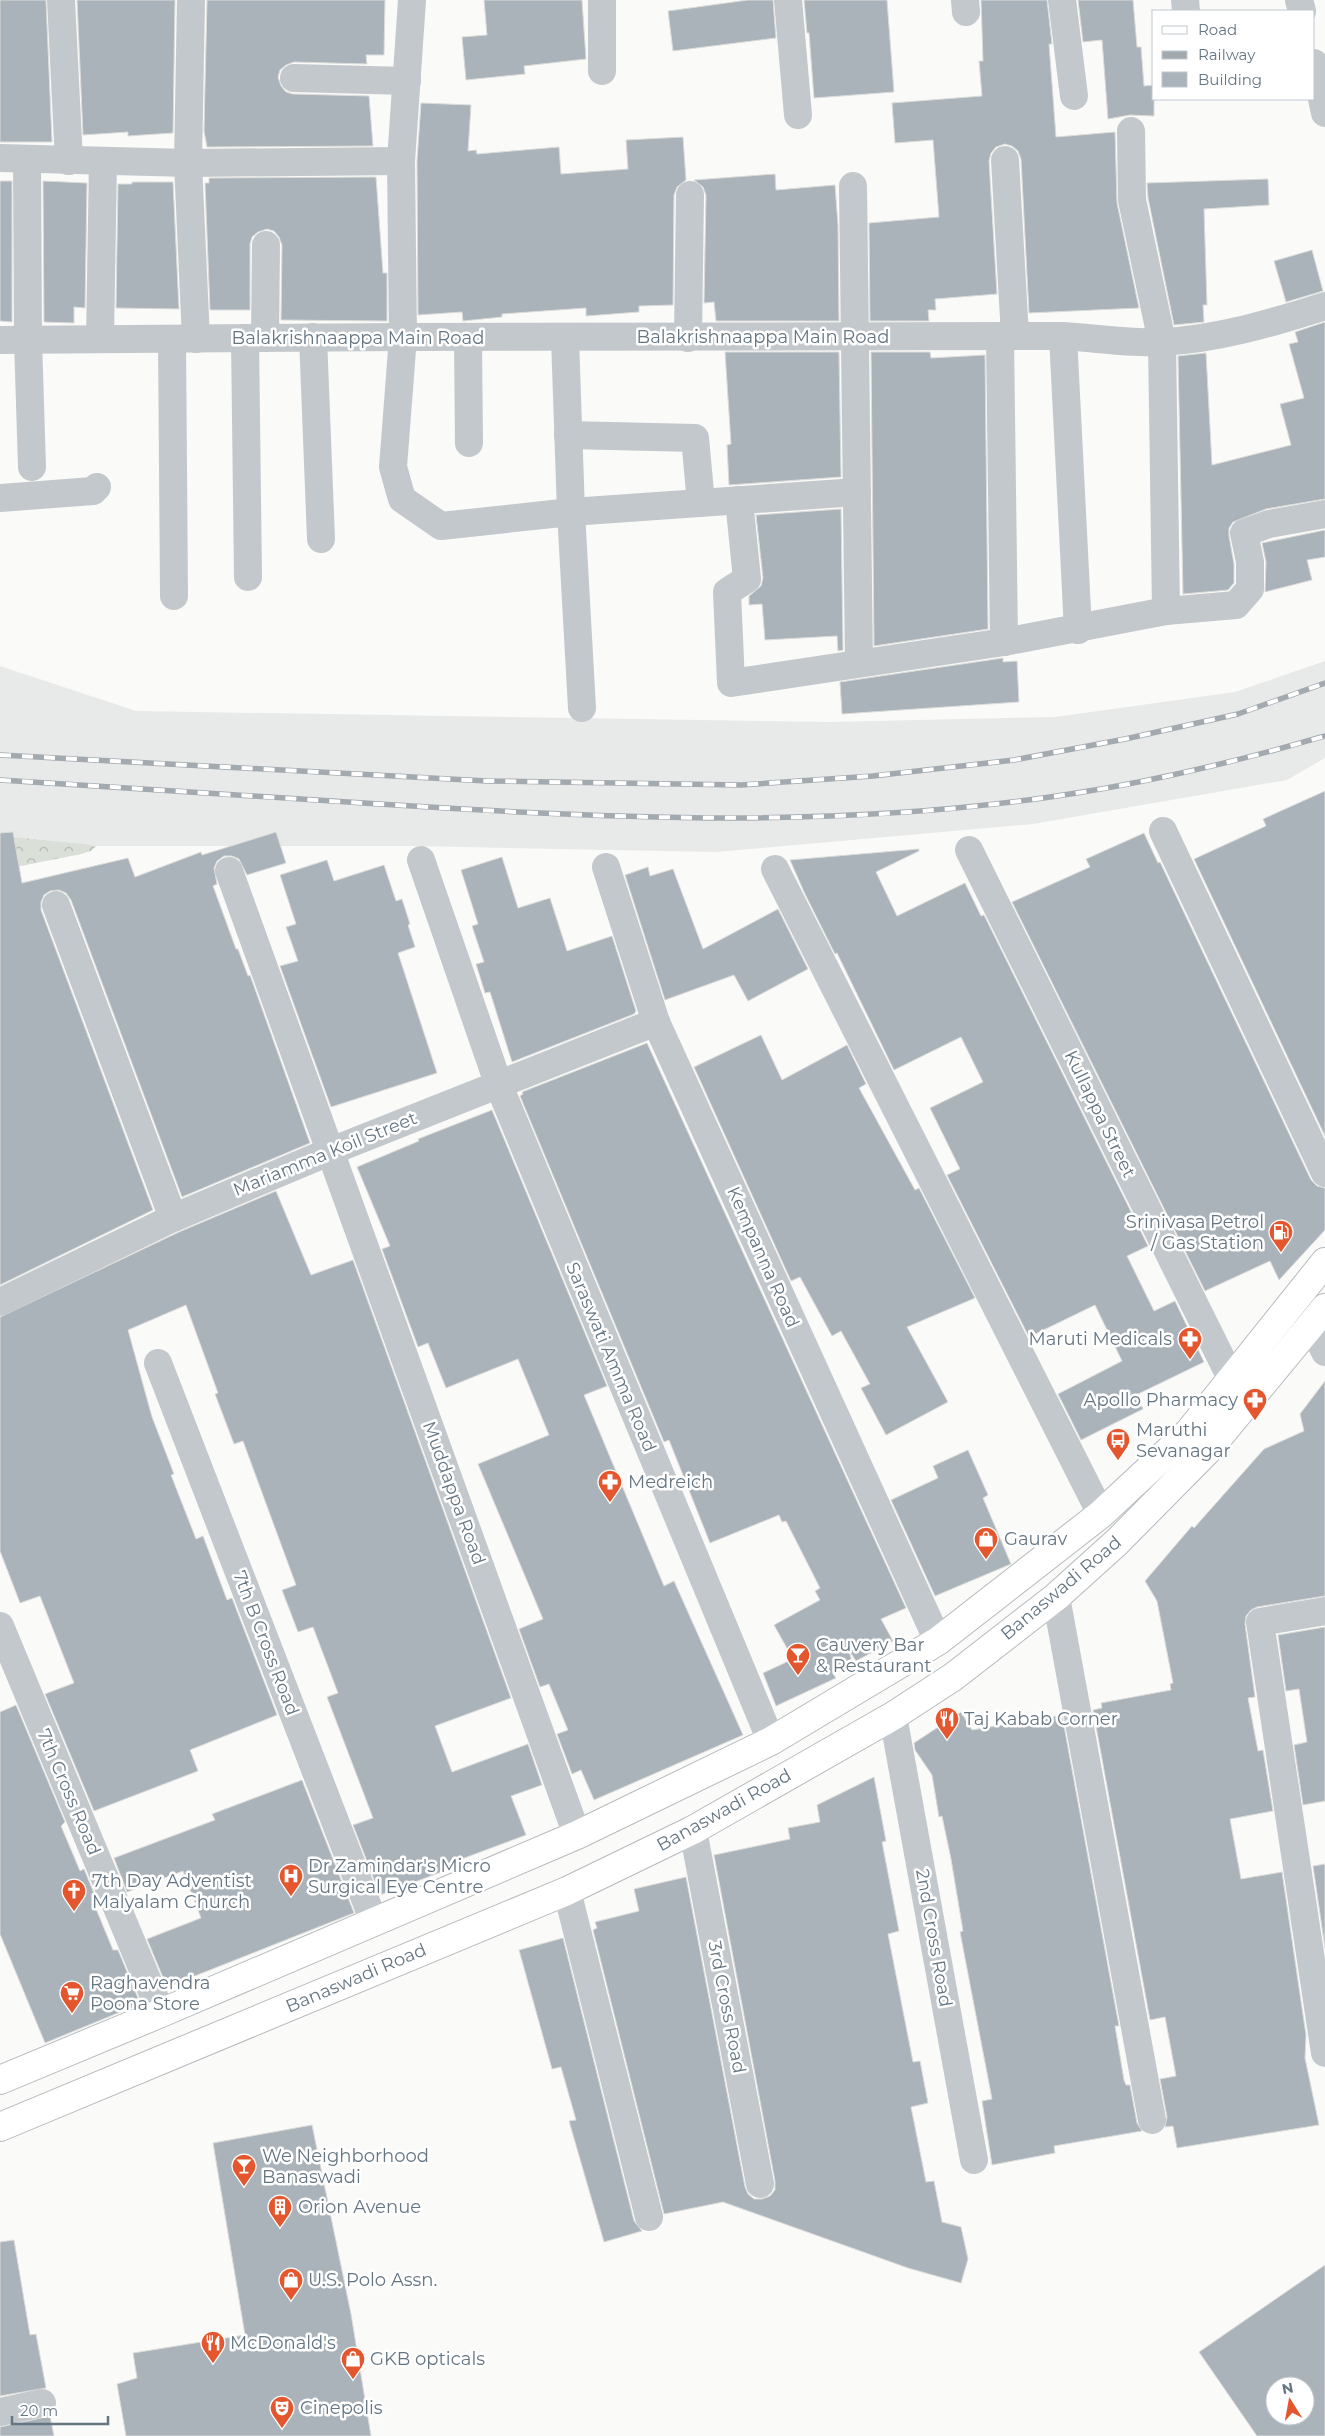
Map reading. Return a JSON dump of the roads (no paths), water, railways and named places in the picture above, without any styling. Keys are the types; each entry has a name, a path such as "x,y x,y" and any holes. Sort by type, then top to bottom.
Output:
{"main road":[{"name":"Banaswadi Road","path":"0,2080 577,1835 771,1741 938,1641 1102,1514 1189,1432 1325,1262"},
{"name":"Banaswadi Road","path":"0,2127 567,1891 693,1830 893,1716 953,1677 1056,1597 1117,1542 1207,1451 1319,1317"}],"street":[{"path":"60,0 69,161"},
{"path":"174,596 184,339 191,0"},
{"path":"412,0 401,161 403,337 393,466 402,499 441,526 571,512 857,492"},
{"path":"602,0 602,71"},
{"path":"788,0 798,115"},
{"path":"1062,0 1074,96"},
{"path":"1315,67 1325,112"},
{"path":"294,78 407,81"},
{"path":"1131,131 1132,200 1162,342 1166,611"},
{"path":"0,158 188,163 401,161"},
{"path":"27,159 28,340 32,467"},
{"path":"100,339 103,160"},
{"path":"1004,642 1008,337 1005,160"},
{"path":"853,186 857,337 859,664"},
{"path":"688,338 690,195"},
{"path":"248,577 255,338 266,245"},
{"name":"Balakrishnaappa Main Road","path":"0,340 313,337 1063,336 1162,342 1236,332 1325,306"},
{"path":"1063,336 1078,630"},
{"path":"313,337 321,539"},
{"path":"468,337 469,442"},
{"path":"565,338 571,512 582,708"},
{"path":"568,435 695,438 701,503"},
{"path":"0,498 93,491 97,487"},
{"path":"739,500 747,580 727,592 732,683 1078,630 1166,611 1236,605 1250,589 1250,562 1244,533 1269,524 1325,514"},
{"path":"1163,831 1325,1173"},
{"name":"Kullappa Street","path":"969,850 1231,1378"},
{"name":"Saraswati Amma Road","path":"421,860 498,1084 771,1741"},
{"name":"Kempanna Road","path":"606,867 656,1022 938,1641"},
{"path":"775,869 1102,1514"},
{"name":"Muddappa Road","path":"229,871 577,1835"},
{"path":"56,905 173,1218"},
{"name":"Mariamma Koil Street","path":"0,1302 173,1218 331,1151 656,1022"},
{"path":"1319,1317 1325,1352"},
{"name":"7th B Cross Road","path":"158,1363 374,1922"},
{"path":"1056,1597 1152,2120"},
{"path":"1325,1611 1260,1622 1325,2053"},
{"name":"7th Cross Road","path":"0,1626 161,2013"},
{"name":"2nd Cross Road","path":"893,1716 974,2160"},
{"name":"3rd Cross Road","path":"693,1830 760,2184"},
{"path":"567,1891 649,2217"},
{"path":"0,2412 42,2403"}],"railway":[{"path":"0,755 487,781 741,785 873,776 1014,760 1125,739 1238,714 1325,683"},
{"path":"0,780 564,814 648,817 817,817 986,805 1070,794 1199,769 1325,736"}],"place":[{"name":"Srinivasa Petrol / Gas Station","path":"1281,1253"},
{"name":"Maruti Medicals","path":"1190,1360"},
{"name":"Apollo Pharmacy","path":"1255,1421"},
{"name":"Maruthi Sevanagar","path":"1118,1461"},
{"name":"Medreich","path":"610,1503"},
{"name":"Gaurav","path":"986,1560"},
{"name":"Cauvery Bar & Restaurant","path":"798,1676"},
{"name":"Taj Kabab Corner","path":"947,1740"},
{"name":"Dr Zamindar's Micro Surgical Eye Centre","path":"291,1897"},
{"name":"7th Day Adventist Malyalam Church","path":"74,1912"},
{"name":"Raghavendra Poona Store","path":"72,2014"},
{"name":"We Neighborhood Banaswadi","path":"244,2187"},
{"name":"Orion Avenue","path":"280,2228"},
{"name":"U.S. Polo Assn.","path":"291,2301"},
{"name":"McDonald's","path":"213,2364"},
{"name":"GKB opticals","path":"353,2380"},
{"name":"Cinepolis","path":"282,2429"}]}
